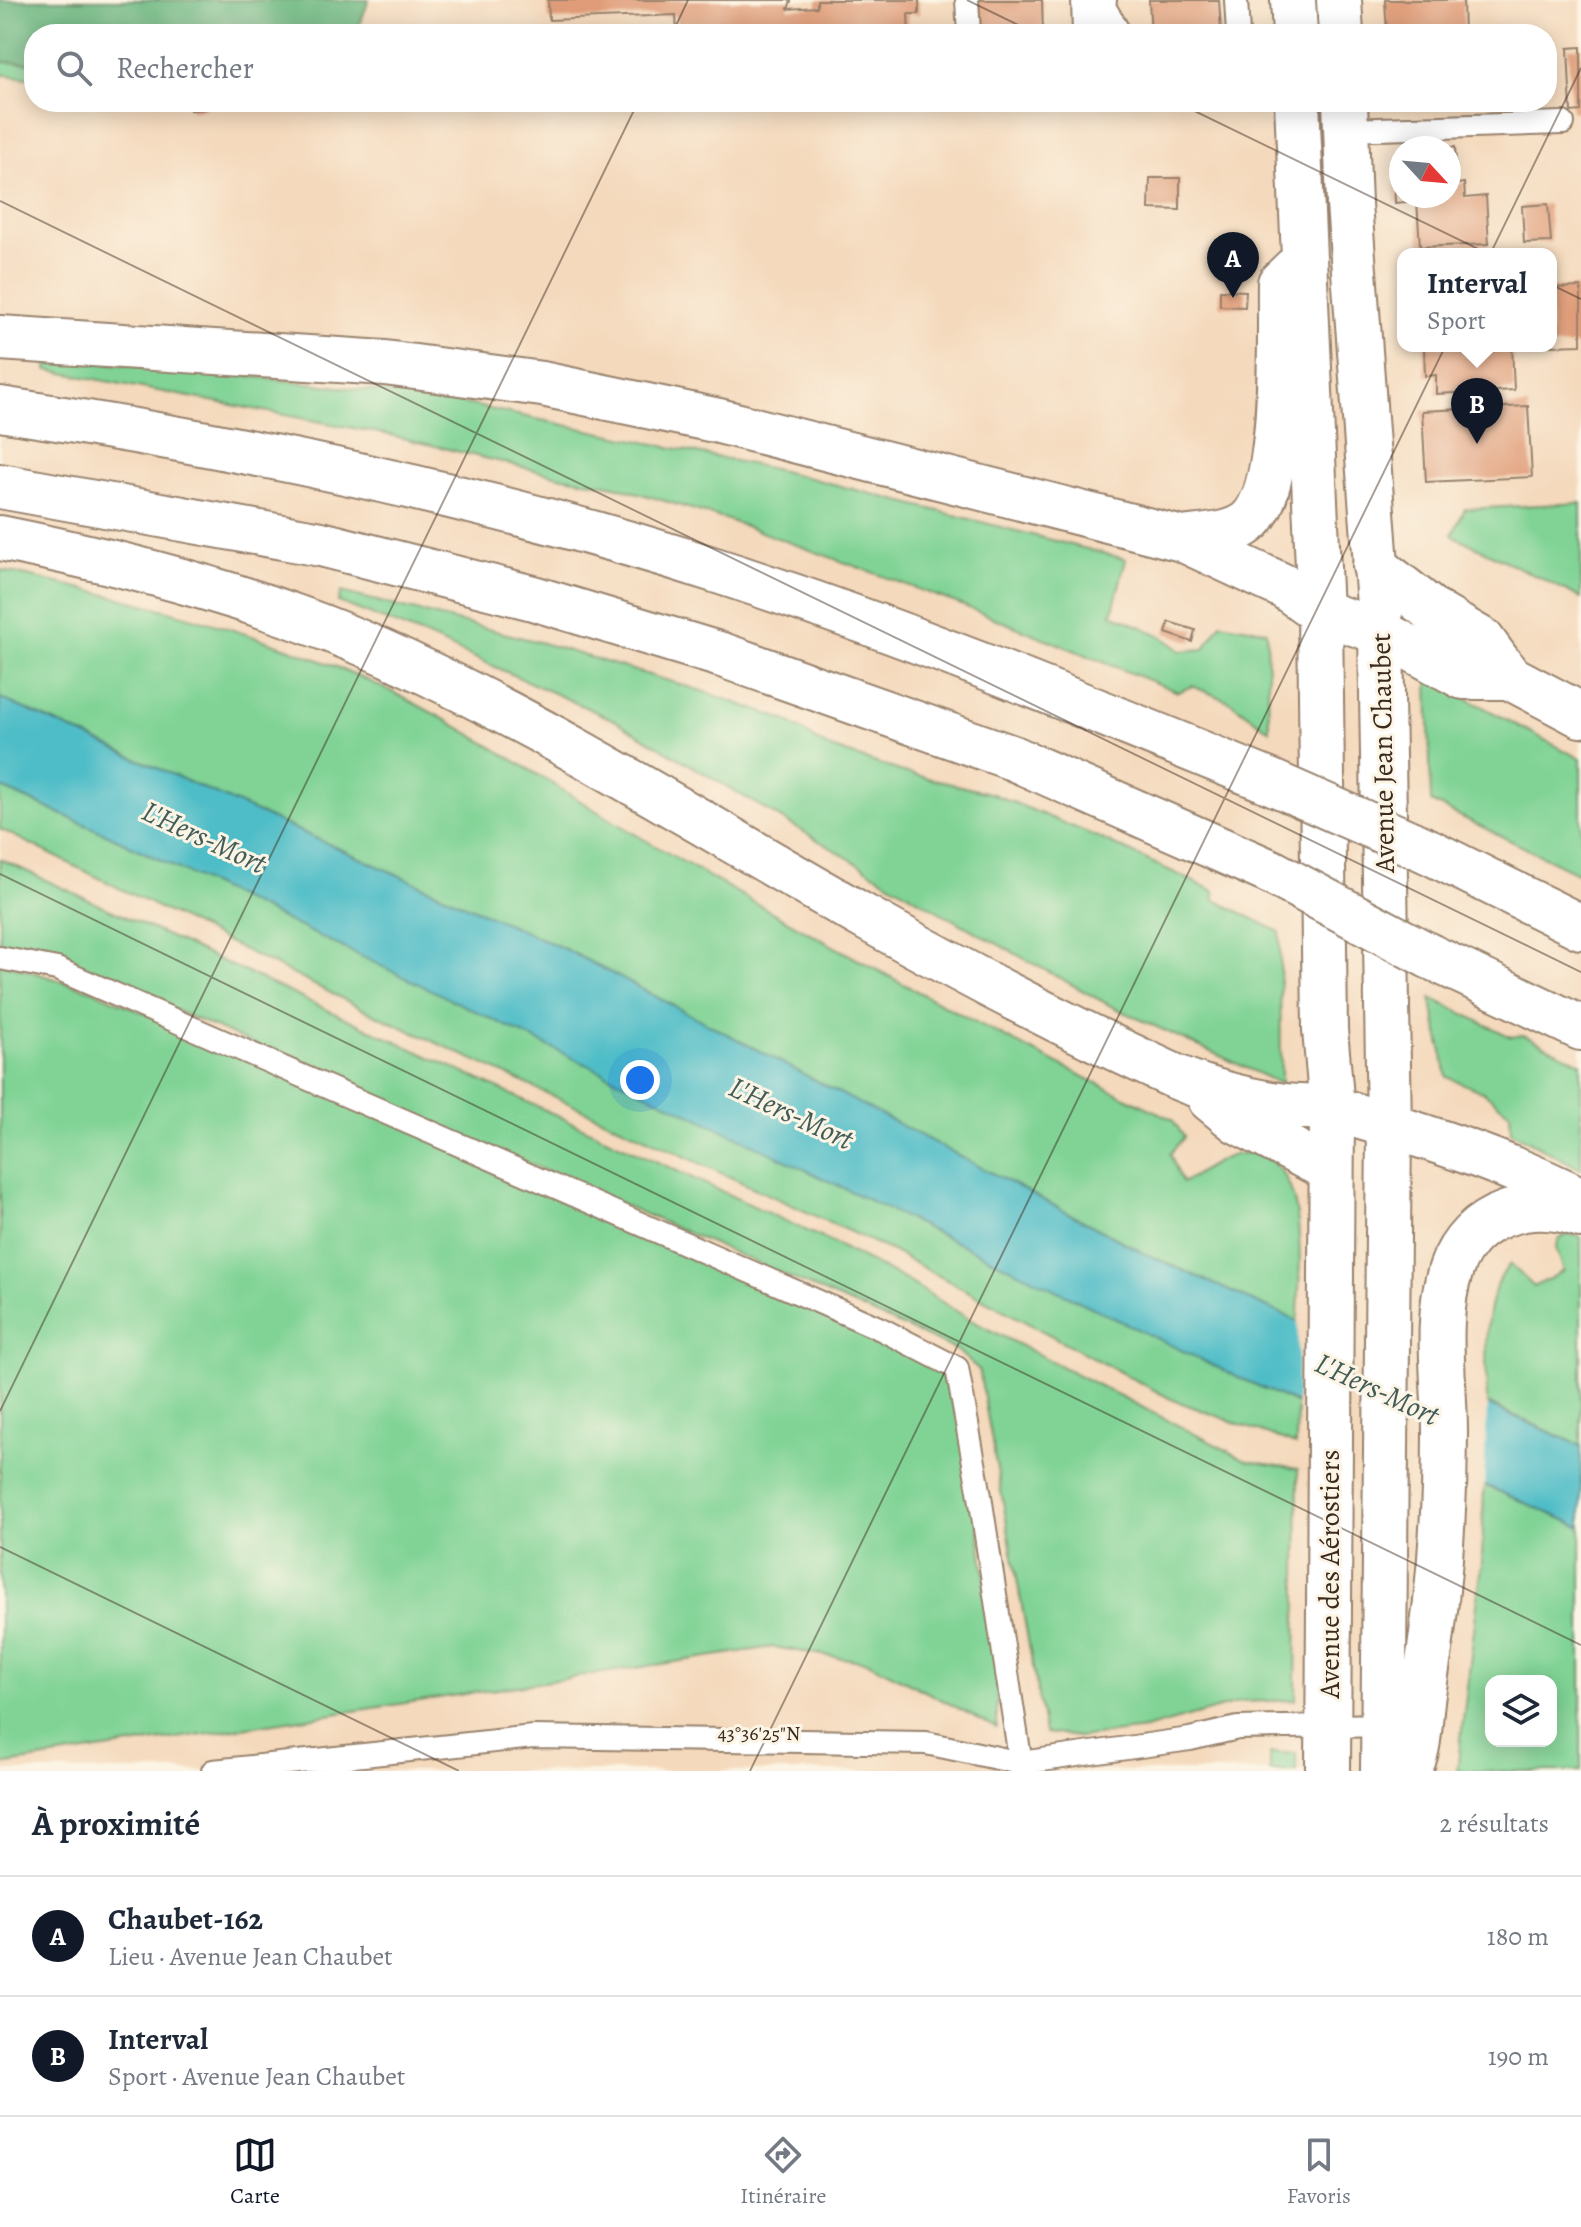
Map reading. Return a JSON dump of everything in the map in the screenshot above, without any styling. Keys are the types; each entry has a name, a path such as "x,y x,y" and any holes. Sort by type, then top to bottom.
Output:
{"main road":[{"path":"1293,0 1294,24"},
{"path":"1339,0 1340,24"},
{"path":"1196,1087 1237,1121 1331,1170 1332,1109 1325,1030 1320,612 1297,112"},
{"name":"Avenue Jean Chaubet","path":"1346,116 1349,204 1381,632 1389,1128 1388,1405"},
{"path":"1182,539 1224,533 1248,522 1262,501 1275,449 1280,283 1304,260"},
{"path":"0,338 385,363 542,384 719,421 1182,539 1285,587 1320,612 1381,632 1463,677 1509,677"},
{"path":"0,409 282,458 553,523 720,571 1027,682 1269,781 1428,851 1581,927"},
{"path":"0,486 321,544 533,598 693,646 893,713 1013,758 1271,872 1429,956 1581,1028"},
{"path":"0,538 100,559 202,588 306,622 395,657 543,734 871,921 1072,1029 1196,1087 1280,1105 1332,1109 1491,1160 1581,1200"},
{"path":"1375,566 1434,612 1482,640 1509,677 1581,715"},
{"name":"Avenue des Aérostiers","path":"1328,1771 1331,1170"},
{"path":"1408,1771 1434,1637 1443,1545 1446,1284 1460,1249 1488,1223 1528,1206 1557,1207 1581,1215"},
{"name":"Avenue des Aérostiers","path":"1383,1771 1388,1405"}],"lane":[{"path":"967,0 968,24"},
{"path":"1083,0 1084,24"},
{"path":"1236,0 1237,24"},
{"path":"1102,24 1105,4"},
{"path":"1105,4 1115,24"},
{"path":"1346,116 1563,123"},
{"path":"0,958 57,969 881,1329 957,1368 980,1496 1021,1767"},
{"path":"213,1771 533,1737 926,1743 1021,1767 1238,1728 1385,1725"}],"green space":[{"path":"0,0 24,24 24,78 0,74"},
{"path":"0,0 369,0 360,24 24,24 24,63 0,62"},
{"path":"48,358 248,376 447,400 782,471 1126,559 1112,614 1160,635 1181,651 1204,649 1221,623 1267,631 1269,730 1229,701 1192,686 1178,692 959,604 725,519 615,486 559,476 390,435 47,370"},
{"path":"1581,503 1581,598 1452,535 1465,509"},
{"path":"0,570 215,624 339,668 417,705 771,912 970,1019 1172,1119 1184,1137 1170,1154 1182,1183 1232,1155 1249,1153 1270,1160 1284,1175 1298,1222 1298,1321 1146,1254 569,951 0,698"},
{"path":"341,592 539,642 702,691 785,720 828,747 903,772 993,794 1095,836 1214,891 1215,900 1280,932 1281,1084 1111,1006 948,917 614,720 428,637 338,602"},
{"path":"1428,678 1581,759 1581,875 1431,802"},
{"path":"0,787 104,833 1297,1404 1296,1445 1171,1399 892,1251 365,1010 0,829"},
{"path":"0,859 829,1241 906,1280 974,1322 1248,1461 1298,1469 1296,1700 1241,1702 1145,1729 1079,1737 1045,1733 979,1370 955,1349 30,947 0,943"},
{"path":"0,962 94,991 929,1357 963,1411 997,1665 997,1728 868,1662 773,1647 0,1765"},
{"path":"1431,998 1511,1037 1524,1035 1581,1063 1581,1169 1511,1132 1510,1113 1483,1092 1447,1077"},
{"path":"1567,1234 1581,1237 1581,1446 1487,1403 1487,1330 1493,1295 1500,1279 1510,1264 1534,1287 1564,1271 1556,1248 1559,1239"},
{"path":"1484,1485 1581,1527 1581,1771 1457,1771 1482,1563"},
{"path":"1270,1753 1296,1753 1296,1771 1270,1771"}],"water":[{"name":"L'Hers-Mort","path":"0,698 569,951 1146,1254 1581,1446 1581,1527 1235,1376 104,833 0,787"}],"pier":[{"path":"1298,1317 1487,1399 1484,1490 1297,1408"}],"building":[{"path":"548,0 788,0 791,1 788,9 817,7 817,0 919,0 919,14 908,14 908,24 676,24 676,15 549,20"},
{"path":"979,0 1042,0 1043,24 980,24"},
{"path":"1149,0 1219,0 1221,24 1150,24"},
{"path":"1385,0 1463,0 1464,24 1386,24"},
{"path":"1581,47 1581,111 1571,112 1568,48"},
{"path":"1504,112 1538,112 1538,120 1504,122"},
{"path":"1150,178 1180,178 1180,210 1149,209"},
{"path":"1461,183 1464,183 1465,198 1486,196 1489,244 1420,247 1417,208 1461,208"},
{"path":"1548,204 1551,242 1524,243 1522,206"},
{"path":"1581,287 1581,345 1557,346 1557,288"},
{"path":"1220,290 1246,291 1245,307 1220,306"},
{"path":"1424,352 1512,352 1514,390 1436,394 1436,375 1425,376"},
{"path":"1528,406 1532,477 1426,482 1422,411"},
{"path":"1169,622 1195,630 1192,642 1166,633"}],"place":[{"name":"Chaubet-162","path":"1233,298"},
{"name":"Interval","path":"1477,444"}]}
